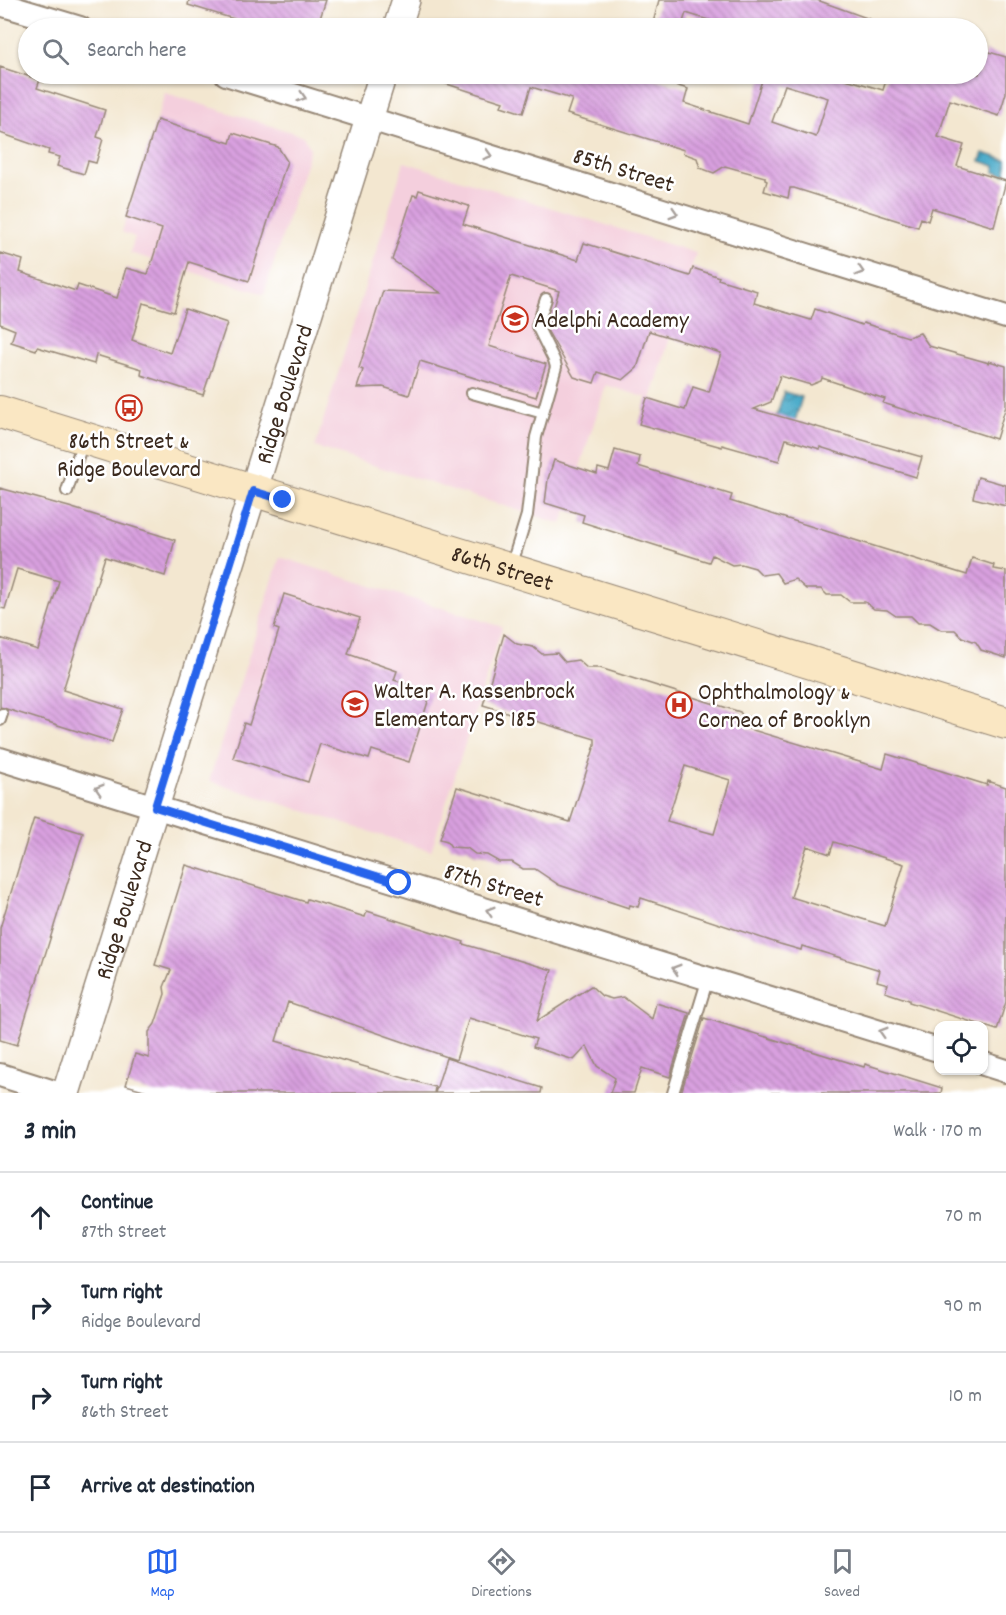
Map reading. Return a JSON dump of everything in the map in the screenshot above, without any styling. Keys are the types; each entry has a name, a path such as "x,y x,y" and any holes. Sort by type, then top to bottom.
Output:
{"main road":[{"name":"86th Street","path":"0,412 1006,723"}],"street":[{"path":"400,18 406,0"},
{"path":"0,4 47,18"},
{"name":"85th Street","path":"259,84 1006,317"},
{"name":"Ridge Boulevard","path":"66,1093 380,84"},
{"name":"87th Street","path":"0,759 934,1048"},
{"path":"988,1065 1006,1071"},
{"path":"0,1075 57,1093"}],"lane":[{"path":"510,570 527,515 535,444 556,367 537,326 546,299"},
{"path":"472,393 543,413"},
{"path":"67,491 84,438"},
{"path":"673,1093 708,978"}],"shaded area":[{"path":"165,93 304,136 310,148 264,294 130,253 135,237 122,232"},
{"name":"Adelphi Academy","path":"404,162 696,253 651,399 606,385 562,524 315,447"},
{"name":"Walter A. Kassenbrock Elementary PS 185","path":"280,557 502,627 431,851 209,781"}],"water":[{"path":"983,153 1006,160 1006,175 994,172 995,166 980,161"},
{"path":"784,392 802,397 793,428 775,422"}],"building":[{"path":"189,0 326,0 320,18 231,18 188,5"},
{"path":"659,0 817,0 867,18 702,18 686,13 684,18 654,18"},
{"path":"988,52 1006,57 1006,93 999,116 950,100 938,137 964,145 957,166 1006,181 994,227 932,208 928,221 921,218 918,227 794,188 790,188 788,198 764,191 767,181 765,177 725,166 714,173 700,168 697,158 683,153 684,150 567,114 572,99 531,87 523,113 501,106 503,102 447,84 672,84 688,89 684,103 748,124 761,84 863,84 883,90 885,84 988,84","holes":["785,85 828,98 816,137 772,122"]},
{"path":"0,67 18,73 18,84 38,84 37,88 105,110 97,137 103,139 96,163 88,161 84,174 57,166 60,157 48,154 49,150 0,133"},
{"path":"157,120 230,143 233,133 278,147 287,161 249,281 189,262 174,312 143,303 132,340 170,353 185,309 227,323 203,395 141,375 142,369 96,355 94,364 37,347 36,350 11,342 15,330 0,324 0,253 23,260 20,272 76,291 78,285 117,298 126,268 148,274 162,229 126,217"},
{"path":"419,190 469,206 463,224 578,260 584,243 690,276 693,268 719,277 718,279 757,291 754,303 811,320 815,309 908,337 920,333 929,346 1006,366 1006,406 996,439 883,403 885,399 822,378 821,381 811,385 780,376 771,402 754,409 922,457 916,477 820,447 820,449 786,439 779,461 639,424 647,398 685,410 693,387 709,392 721,353 649,331 637,368 623,380 598,372 594,383 574,377 547,330 559,291 511,276 489,346 546,364 536,397 420,361 409,395 383,387 357,388 363,370 359,368 383,291 441,293 392,260 413,195 417,196"},
{"path":"615,450 640,457 638,466 732,495 730,501 967,575 972,558 994,565 993,569 1006,571 1006,658 981,650 976,642 962,637 955,630 941,630 930,623 918,623 911,616 896,616 887,610 874,609 865,602 850,602 841,595 827,595 821,589 806,589 795,579 783,583 776,573 762,575 755,568 741,564 732,565 712,555 709,562 667,549 582,522 584,515 545,503 548,479 554,460 597,474 598,468 609,471"},
{"path":"978,477 1006,485 1006,506 973,498"},
{"path":"0,488 175,540 165,576 105,557 63,690 123,709 112,742 0,707 0,638 38,650 59,581 17,569 5,609 0,608"},
{"path":"284,594 360,618 348,654 397,671 394,680 431,692 409,762 372,750 369,759 320,744 308,782 233,758 244,723 249,725 279,630 274,628"},
{"path":"504,634 517,644 533,647 542,654 557,653 565,662 578,660 587,668 600,668 740,712 749,717 746,728 883,769 887,754 987,785 988,781 1006,787 1006,1002 997,1030 988,1027 988,1021 969,1021 885,992 888,984 877,981 880,970 802,946 801,950 780,944 641,898 638,907 630,905 629,908 559,885 535,869 523,869 512,862 499,862 487,855 475,854 467,848 451,847 447,841 440,839 457,787 570,822 595,739 483,705","holes":["685,766 730,780 714,834 667,821","834,842 904,864 885,926 791,897 807,846 830,854"]},
{"path":"34,818 83,833 17,1045 0,1040 0,928"},
{"path":"186,865 306,902 307,899 365,917 367,911 464,942 463,944 552,970 537,1021 591,986 602,996 612,999 623,997 652,1019 656,1003 689,1013 670,1077 642,1068 634,1093 610,1093 615,1078 597,1066 587,1046 574,1060 533,1047 536,1039 469,1018 456,1060 288,1002 276,1041 435,1087 434,1093 154,1093 126,1085 135,1054 149,1058 149,1032 155,1024 165,994 164,987 171,970 155,965"},
{"path":"704,1018 864,1067 865,1064 942,1088 941,1093 681,1093"},
{"path":"446,1058 542,1088 541,1093 435,1093"}],"place":[{"name":"Adelphi Academy","path":"515,319"},
{"name":"86th Street & Ridge Boulevard","path":"129,408"},
{"name":"Walter A. Kassenbrock Elementary PS 185","path":"355,704"},
{"name":"Ophthalmology & Cornea of Brooklyn","path":"679,705"}],"route":[{"path":"283,500 253,491 155,807 399,883"}]}
